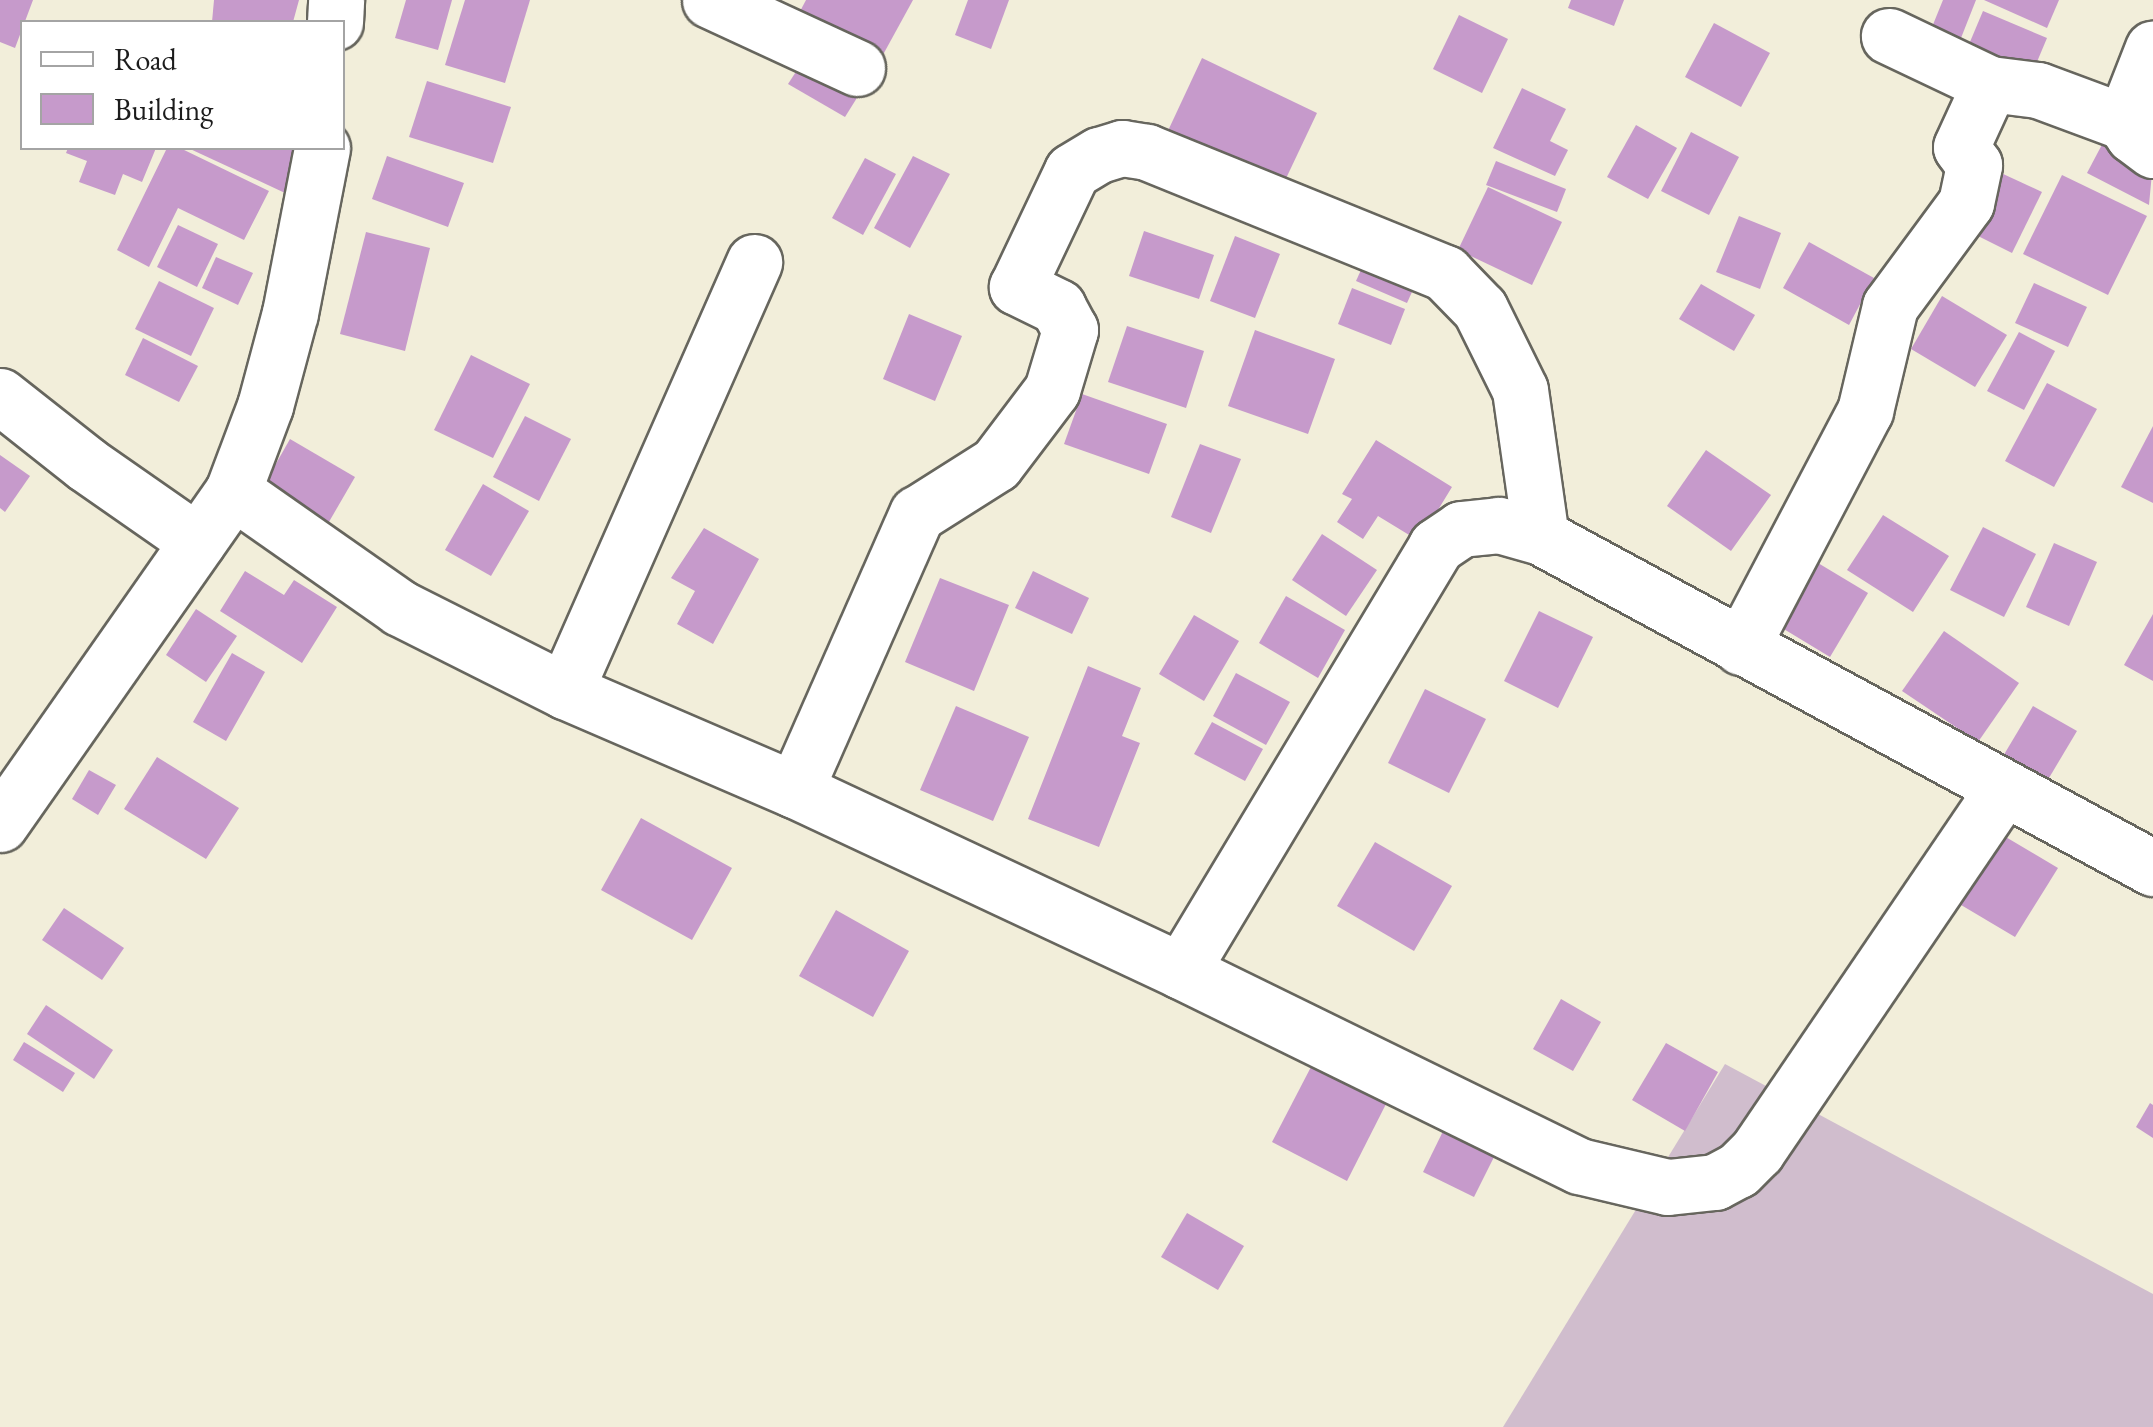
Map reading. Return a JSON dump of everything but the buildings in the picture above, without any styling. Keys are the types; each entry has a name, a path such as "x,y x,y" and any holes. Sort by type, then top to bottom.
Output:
{"street":[{"path":"742,6 858,68"},
{"path":"1889,36 1990,84 2038,90 2138,136 2153,48"},
{"path":"1741,647 1865,411 1890,306 1966,202 1974,165 1961,147 1990,84"},
{"path":"795,790 917,514 996,464 1052,390 1070,330 1058,307 1017,287 1072,172 1098,155 1122,148 1147,152 1445,273 1480,309 1520,390 1542,537"},
{"path":"0,824 233,490 265,406 290,313 322,150"},
{"path":"565,690 754,262"},
{"path":"0,396 86,464 198,542"},
{"path":"233,490 400,608 565,690 795,790 1181,970 1578,1166 1668,1187 1715,1182 1738,1170 1757,1151 2004,789"},
{"path":"1181,970 1436,546 1461,529 1499,525 1542,537 2153,868"}],"shaded area":[{"path":"1725,1064 2153,1294 2153,1427 1503,1427"}]}
